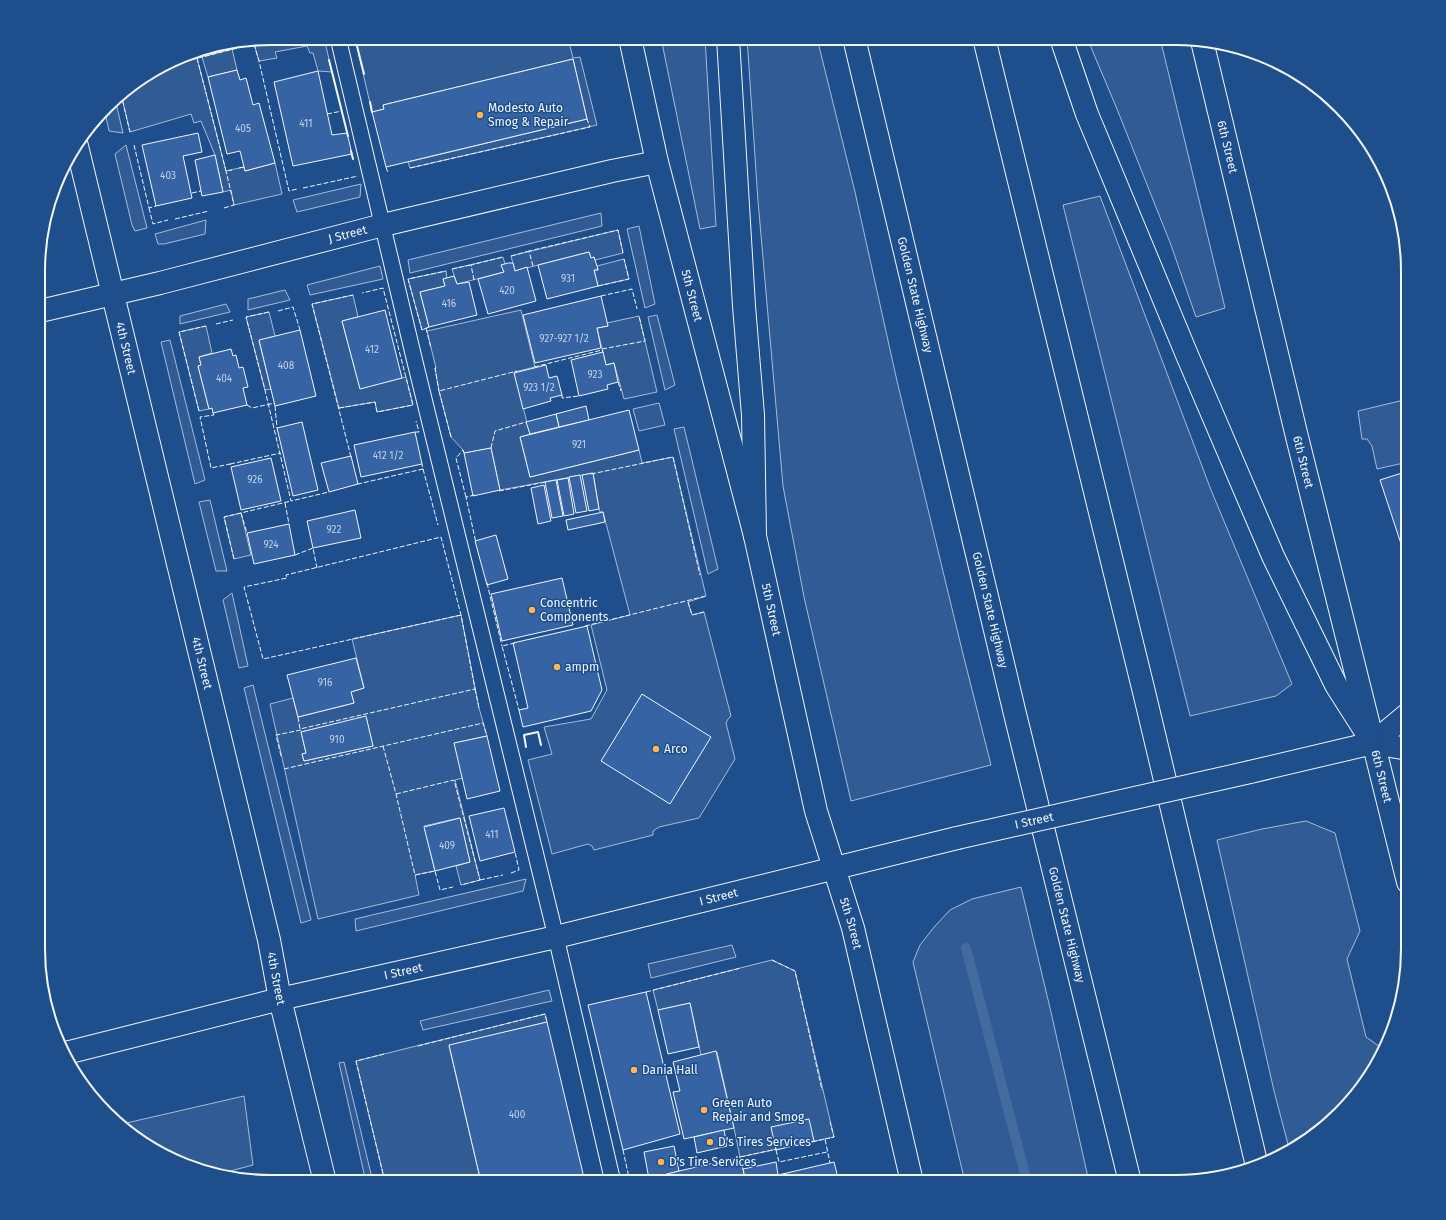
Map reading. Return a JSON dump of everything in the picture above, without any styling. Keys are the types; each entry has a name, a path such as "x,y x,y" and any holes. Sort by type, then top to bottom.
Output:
{"main road":[{"name":"5th Street","path":"632,45 657,162 755,536 816,811 853,928 910,1175"},
{"path":"728,45 745,332 753,415 755,536"},
{"name":"Golden State Highway","path":"856,45 1015,714 1128,1175"},
{"path":"986,45 1144,692 1255,1160"},
{"path":"1063,45 1087,114 1186,355 1273,556 1336,685 1373,743"},
{"name":"6th Street","path":"1203,47 1296,433 1401,854"},
{"name":"4th Street","path":"78,153 269,940 280,999 323,1175"},
{"name":"J Street","path":"45,310 382,225 612,171 657,162"},
{"name":"I Street","path":"1373,743 1401,720"},
{"name":"I Street","path":"70,1052 280,999 556,937 957,838 1373,743 1401,748"}],"lane":[{"path":"340,45 382,225 556,937 611,1175"}],"shaded area":[{"path":"254,45 326,45 332,72 318,71 313,53 310,53 307,46 275,52 277,58 259,61"},
{"path":"357,45 570,45 573,58 580,57 597,125 410,168 408,162 587,119 573,59 383,105 384,109 372,112"},
{"path":"662,45 705,45 716,226 700,229"},
{"path":"747,45 819,45 855,192 897,381 991,765 851,801 804,597 783,486 758,201"},
{"path":"1090,45 1162,45 1225,308 1196,317 1171,245"},
{"path":"232,49 237,70 208,77 202,57"},
{"path":"197,58 226,171 244,167 245,171 275,163 282,194 234,205 231,190 223,192 215,155 201,121 194,123 191,114 130,132 123,101 158,75"},
{"path":"117,106 123,133 109,131 106,117"},
{"path":"126,145 147,228 135,231 132,225 115,154"},
{"path":"361,184 360,197 297,212 293,200"},
{"path":"1100,196 1211,490 1292,684 1276,696 1190,716 1063,205"},
{"path":"601,213 602,226 410,273 408,260"},
{"path":"206,220 205,234 164,244 158,244 155,234"},
{"path":"639,226 655,304 645,308 627,229"},
{"path":"618,230 623,253 595,260 594,257 591,258 589,252 515,271 511,256"},
{"path":"503,257 505,264 501,265 504,272 457,284 452,269"},
{"path":"624,259 629,279 598,286 594,270 598,270 597,266"},
{"path":"380,266 383,279 310,295 307,285"},
{"path":"446,271 447,278 443,279 445,286 420,292 429,327 422,330 408,279"},
{"path":"285,290 290,300 248,310 248,299"},
{"path":"353,295 358,317 342,321 360,388 406,377 413,405 377,412 375,402 339,408 312,304"},
{"path":"226,304 230,312 180,324 180,316"},
{"path":"521,310 535,367 514,372 530,434 520,437 530,477 639,450 642,463 673,457 706,596 688,602 692,615 704,612 731,716 726,723 735,759 699,818 659,827 653,831 653,835 594,850 592,846 588,844 552,854 528,760 552,754 544,727 591,719 607,690 591,625 630,615 603,512 600,512 599,509 593,473 500,490 491,448 464,453 451,437 439,391 436,368 427,331"},
{"path":"269,312 275,336 259,341 271,389 265,390 246,317"},
{"path":"657,315 675,385 665,390 648,317"},
{"path":"639,316 657,392 624,399 614,363 606,365 597,328 608,326 607,323"},
{"path":"206,326 212,353 199,357 201,365 198,366 209,409 199,411 179,332"},
{"path":"170,340 205,480 195,484 161,342"},
{"path":"1401,401 1401,464 1377,469 1372,446 1367,439 1362,439 1358,411"},
{"path":"659,403 665,425 639,431 633,409"},
{"path":"684,427 718,569 708,574 674,429"},
{"path":"210,500 227,571 216,571 199,502"},
{"path":"241,513 251,555 234,559 224,517"},
{"path":"232,593 248,666 239,668 223,600"},
{"path":"461,615 479,708 487,736 455,743 463,778 455,780 480,880 461,885 456,866 470,862 459,818 424,826 435,871 415,875 419,895 318,919 270,704 293,698 298,717 354,703 351,692 364,688 352,639","holes":["366,717 373,746 304,761 302,754 306,753 301,732"]},
{"path":"253,685 311,920 301,923 244,688"},
{"path":"1306,821 1335,833 1360,931 1347,959 1366,1037 1379,1046 1363,1075 1335,1109 1313,1128 1288,1145 1274,1091 1217,840 1262,829"},
{"path":"526,879 523,891 356,931 355,919"},
{"path":"1021,887 1087,1175 963,1175 913,962 920,945 935,926 950,910 972,899"},
{"path":"732,945 736,957 651,978 648,964"},
{"path":"772,960 795,971 834,1137 740,1157 717,1052 701,1055 690,1003 658,1010 653,990"},
{"path":"549,990 552,1001 423,1030 420,1021"},
{"path":"545,1014 547,1022 449,1046 479,1175 383,1175 356,1061"},
{"path":"344,1062 371,1175 364,1175 339,1063"},
{"path":"244,1096 253,1165 229,1171 198,1163 158,1145 127,1123"}],"building":[{"name":"Modesto Auto Smog & Repair","path":"573,59 587,119 386,167 372,112 384,109 383,105"},
{"path":"237,70 240,80 246,78 253,105 259,103 275,163 245,171 240,151 227,154 208,77"},
{"path":"318,71 332,135 347,133 352,154 293,166 274,82"},
{"path":"198,133 202,152 183,156 192,198 156,206 142,145"},
{"path":"215,155 223,192 202,196 195,160"},
{"path":"589,252 591,258 594,257 597,266 598,270 594,270 598,286 547,299 538,265"},
{"path":"513,263 515,271 527,267 536,301 488,314 478,279 504,272 501,265"},
{"path":"454,276 457,284 469,282 477,315 429,327 420,292 445,286 443,279"},
{"path":"601,296 608,326 597,328 601,348 535,363 523,315"},
{"path":"385,310 402,378 360,389 342,321"},
{"path":"300,330 316,396 275,406 259,340"},
{"path":"231,349 233,356 236,355 239,368 243,367 248,387 243,388 247,405 213,413 212,408 209,409 198,366 201,365 199,357"},
{"path":"603,352 606,365 614,363 618,382 607,385 608,389 579,396 571,360"},
{"path":"546,365 549,378 557,376 562,395 550,398 551,401 523,409 514,373"},
{"path":"586,406 589,420 559,427 556,414"},
{"path":"629,410 639,450 530,477 520,437"},
{"path":"556,414 559,427 530,434 526,422"},
{"path":"302,422 318,490 293,496 277,428"},
{"path":"415,432 422,464 361,477 354,445"},
{"path":"491,448 500,490 473,496 464,453"},
{"path":"351,456 358,484 329,492 321,463"},
{"path":"271,458 281,501 241,510 231,467"},
{"path":"593,473 599,509 589,511 582,475"},
{"path":"1401,473 1401,544 1380,480"},
{"path":"580,475 587,511 576,513 569,477"},
{"path":"568,478 574,514 564,516 557,480"},
{"path":"556,480 563,516 552,518 545,482"},
{"path":"544,485 551,521 538,524 531,488"},
{"path":"355,510 361,538 313,548 307,521"},
{"path":"603,512 605,522 568,530 566,520"},
{"path":"289,524 295,555 254,564 247,533"},
{"path":"496,535 508,579 487,585 475,541"},
{"name":"Concentric Components","path":"562,578 573,625 502,641 491,594"},
{"name":"ampm","path":"587,626 602,690 591,711 523,727 519,710 528,708 513,643"},
{"path":"356,658 364,688 351,692 354,703 298,717 287,675"},
{"name":"Arco","path":"642,694 711,737 670,804 601,761"},
{"path":"366,716 373,746 304,761 302,754 306,753 301,732"},
{"path":"487,736 500,791 467,799 454,743"},
{"path":"504,808 515,852 480,861 469,816"},
{"path":"460,818 470,862 435,871 424,827"},
{"name":"Dania Hall","path":"646,992 680,1134 623,1150 588,1005"},
{"path":"690,1003 699,1047 668,1054 658,1010"},
{"path":"547,1022 583,1175 479,1175 449,1045"},
{"name":"Green Auto Repair and Smog","path":"716,1051 734,1128 684,1139 673,1092 680,1091 673,1062"},
{"name":"D's Tire Services","path":"809,1119 814,1141 776,1150 771,1127"},
{"name":"D's Tires Services","path":"724,1130 727,1146 697,1153 694,1137"},
{"name":"D's Tire Services","path":"674,1146 679,1171 664,1175 648,1175 644,1152"},
{"path":"740,1157 744,1175 663,1175"},
{"path":"776,1162 778,1175 744,1175 743,1169"},
{"path":"834,1162 837,1175 778,1175"}],"waterway":[{"path":"966,948 1025,1175"}],"fence":[{"path":"254,45 289,191 297,189"},
{"path":"189,60 241,47"},
{"path":"197,58 226,171 232,170"},
{"path":"123,101 130,132"},
{"path":"327,114 342,111"},
{"path":"410,168 590,127 587,119"},
{"path":"134,145 149,208 156,206"},
{"path":"239,168 244,167"},
{"path":"386,167 388,173"},
{"path":"224,208 234,205 226,171"},
{"path":"303,188 358,176"},
{"path":"192,193 201,191"},
{"path":"149,208 153,224 168,220"},
{"path":"175,219 209,211"},
{"path":"533,266 529,251 618,230 623,253"},
{"path":"511,256 529,251"},
{"path":"474,280 471,265 503,257"},
{"path":"598,286 629,279 624,259"},
{"path":"452,269 471,265"},
{"path":"429,327 422,330 408,279 446,271"},
{"path":"339,408 375,402 377,412 413,405 383,288 362,293"},
{"path":"601,296 632,289 637,309"},
{"path":"351,457 312,304 353,295"},
{"path":"278,311 293,307 300,330"},
{"path":"269,312 246,317 291,501 329,492"},
{"path":"602,349 645,341 639,316"},
{"path":"216,324 233,320"},
{"path":"199,411 179,332 206,326"},
{"path":"426,328 431,348"},
{"path":"534,367 602,350 603,352"},
{"path":"436,368 439,391"},
{"path":"451,437 439,391 517,371"},
{"path":"618,382 621,391"},
{"path":"562,395 562,398 579,396"},
{"path":"247,405 252,408 275,403"},
{"path":"275,406 277,428"},
{"path":"213,413 214,415 200,417 211,468 230,464 231,467"},
{"path":"415,432 419,432 416,421"},
{"path":"491,448 495,431 526,422"},
{"path":"464,453 463,450 456,458 466,497"},
{"path":"230,464 281,453"},
{"path":"591,474 673,457 700,575"},
{"path":"358,483 423,469 422,464"},
{"path":"423,469 438,525"},
{"path":"499,491 546,482"},
{"path":"475,495 466,497 476,543"},
{"path":"234,559 224,517 291,501"},
{"path":"285,503 289,524"},
{"path":"241,513 247,533"},
{"path":"298,717 300,729 475,689 461,615 441,537 286,575 287,578 244,587 263,659 461,615"},
{"path":"295,555 313,548 317,568"},
{"path":"487,583 502,646"},
{"path":"585,626 706,596"},
{"path":"688,602 692,615 704,612"},
{"path":"515,643 502,646 519,710"},
{"path":"475,689 479,708"},
{"path":"284,769 483,723 487,736"},
{"path":"281,756 276,735 301,730"},
{"path":"383,746 415,875 435,871 440,890 453,887"},
{"path":"396,794 454,780 480,880 461,885"},
{"path":"511,873 519,870 515,852"},
{"path":"480,880 503,875"},
{"path":"772,960 795,971 822,1090"},
{"path":"646,992 741,968"},
{"path":"418,1046 545,1014 547,1022"},
{"path":"383,1175 356,1061 384,1054"},
{"path":"825,1139 834,1137 830,1122"},
{"path":"812,1142 825,1139 830,1163"},
{"path":"740,1157 777,1149"},
{"path":"623,1150 628,1175"},
{"path":"776,1150 779,1162 827,1152"}],"wall":[{"path":"357,45 364,74"},
{"path":"329,60 348,136"},
{"path":"370,102 372,112"},
{"path":"351,151 353,159"},
{"path":"526,747 524,735 538,732 541,745"}],"place":[{"name":"Modesto Auto Smog & Repair","path":"480,115"},
{"name":"Concentric Components","path":"532,610"},
{"name":"ampm","path":"557,667"},
{"name":"Arco","path":"656,749"},
{"name":"Dania Hall","path":"634,1070"},
{"name":"Green Auto Repair and Smog","path":"704,1110"},
{"name":"D's Tires Services","path":"710,1142"},
{"name":"D's Tire Services","path":"661,1162"}]}
